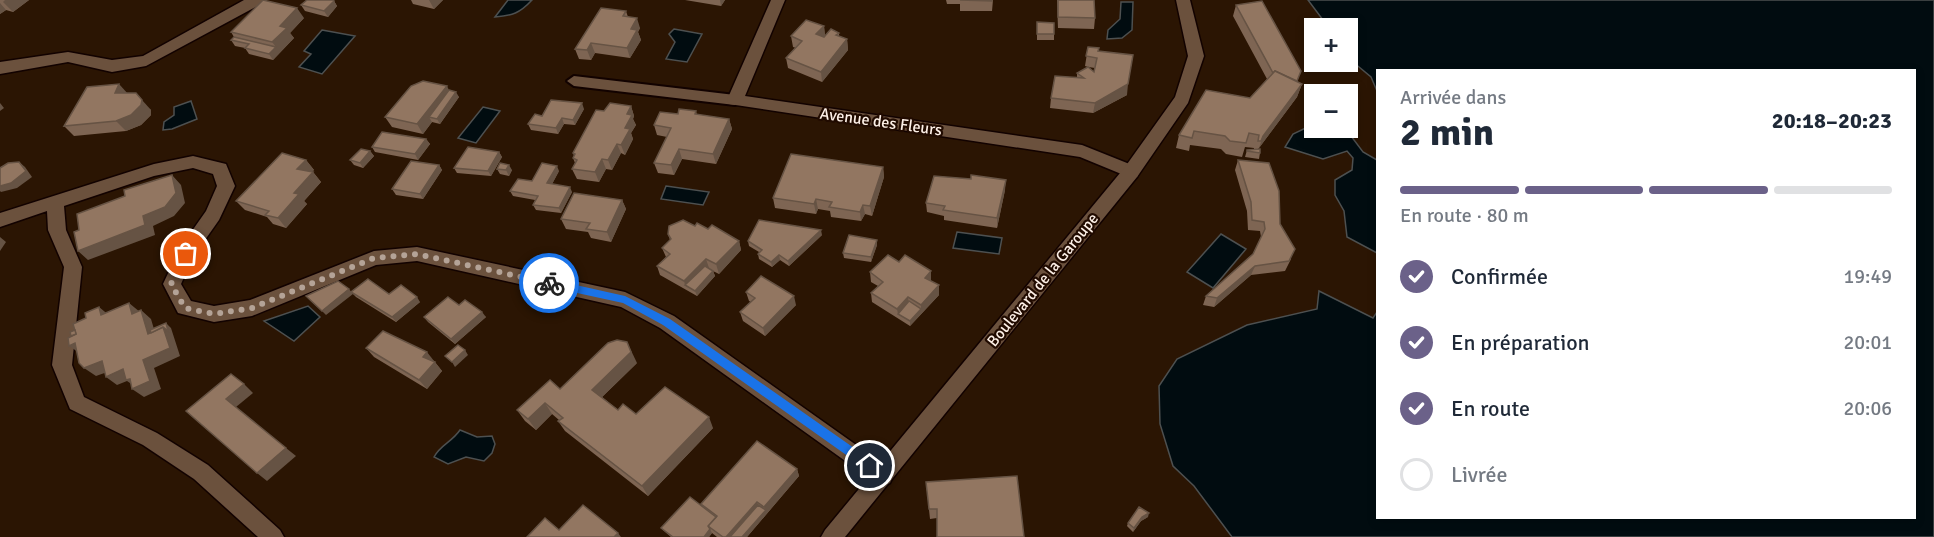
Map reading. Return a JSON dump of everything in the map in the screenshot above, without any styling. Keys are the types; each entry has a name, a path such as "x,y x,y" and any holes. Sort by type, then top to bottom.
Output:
{"street":[{"path":"0,68 68,57 112,66 146,61 256,0"},
{"path":"735,100 778,0"},
{"name":"Boulevard de la Garoupe","path":"832,537 1131,172 1182,99 1196,56 1183,0"},
{"name":"Avenue des Fleurs","path":"735,100 1082,151 1131,172"},
{"path":"0,220 154,170 193,162 220,169 226,186 213,215 186,254 171,284 185,308 214,314 252,308 374,258 417,254 625,300 667,322 884,476"},
{"path":"55,202 57,230 73,267 62,365 77,403 150,439 201,472 273,537"}],"lane":[{"path":"574,81 735,100"}],"shaded area":[{"path":"508,0 532,0 515,13 495,17"},
{"path":"1308,0 1934,0 1934,537 1232,537 1194,486 1173,466 1160,424 1159,386 1177,359 1247,325 1317,309 1319,291 1373,318 1376,314 1376,519 1916,519 1916,69 1376,69 1376,89 1371,77 1358,66 1358,18 1322,18"},
{"path":"1121,2 1133,2 1132,30 1122,38 1107,39 1108,30 1120,19"},
{"path":"674,29 702,34 687,62 666,59 675,42 669,34"},
{"path":"322,30 355,36 322,74 299,67 311,54 304,51"},
{"path":"191,101 197,119 172,129 163,130 164,122 174,115 174,107"},
{"path":"483,107 500,111 476,143 458,138"},
{"path":"1304,129 1304,138 1352,138 1363,152 1376,159 1376,252 1347,237 1344,211 1335,195 1335,180 1352,170 1353,158 1347,151 1323,159 1285,147 1293,134"},
{"path":"666,186 709,192 703,205 661,199"},
{"path":"957,232 1002,238 999,254 953,248"},
{"path":"1221,234 1246,249 1213,288 1187,272"},
{"path":"308,306 320,317 294,341 264,321"},
{"path":"460,430 477,437 492,436 495,444 492,453 484,461 466,457 448,464 434,457 439,449"}],"building":[{"path":"263,0 297,8 280,26 287,28 272,42 231,32"},
{"path":"307,0 334,1 324,11 301,5"},
{"path":"1058,0 1094,0 1095,18 1058,17"},
{"path":"1262,1 1301,71 1297,81 1275,71 1273,73 1236,5"},
{"path":"601,8 626,11 623,16 637,18 631,29 637,30 627,48 591,43 587,50 575,49"},
{"path":"806,20 824,26 816,34 824,37 831,29 839,33 836,35 847,39 821,72 786,58 802,41 791,36"},
{"path":"1037,22 1054,23 1054,34 1037,34"},
{"path":"234,37 276,47 269,54 245,48 249,44 231,40"},
{"path":"1088,47 1099,48 1098,51 1133,55 1128,84 1095,103 1051,98 1055,76 1084,78 1077,73 1088,67 1094,72 1097,58 1086,56"},
{"path":"1275,71 1302,84 1261,141 1258,141 1259,135 1249,133 1246,143 1230,141 1225,136 1194,131 1192,138 1179,135 1206,90 1250,98"},
{"path":"423,81 447,86 417,124 385,117 411,86"},
{"path":"119,84 115,93 136,93 142,100 141,105 131,115 116,121 64,126 87,87"},
{"path":"449,90 456,92 437,119 429,117"},
{"path":"551,100 582,103 573,120 562,118 556,128 528,124 535,114 542,116"},
{"path":"610,103 631,106 627,114 632,115 625,128 630,129 621,145 617,144 608,160 602,159 595,172 572,169 577,160 573,158 575,154 573,153 596,110 604,111"},
{"path":"679,109 729,119 713,154 679,149 671,165 654,163 671,128 654,125 660,112 678,114"},
{"path":"382,132 426,139 415,154 372,147"},
{"path":"468,147 499,152 488,171 454,168"},
{"path":"361,149 370,151 360,163 350,160"},
{"path":"1260,149 1260,153 1247,151 1247,150"},
{"path":"282,153 306,160 297,169 313,172 294,193 299,194 278,218 265,215 269,211 236,201"},
{"path":"791,154 883,167 870,206 863,205 860,212 829,207 832,202 816,199 814,204 773,198"},
{"path":"1238,160 1269,163 1279,191 1280,224 1295,249 1289,261 1255,266 1217,298 1206,296 1253,254 1265,229 1264,222 1252,220 1251,202"},
{"path":"411,161 439,165 420,194 392,189"},
{"path":"19,162 26,171 11,183 0,186 0,168 8,163"},
{"path":"500,163 509,165 506,170 497,169"},
{"path":"542,163 557,166 547,183 570,187 559,208 533,205 538,196 510,191 518,179 532,181"},
{"path":"172,175 176,193 165,207 143,216 145,225 78,251 74,232 79,230 77,214 125,196 124,190"},
{"path":"971,175 1006,180 997,218 943,210 945,206 926,203 934,176 971,179"},
{"path":"574,193 622,200 607,232 586,229 590,223 561,219"},
{"path":"683,220 695,226 697,223 708,229 712,225 739,241 716,264 706,259 684,281 657,266 670,254 662,248 671,239 668,234 669,226"},
{"path":"759,220 821,230 788,261 779,255 771,262 758,254 762,250 748,241"},
{"path":"849,235 877,240 871,257 843,253"},
{"path":"888,255 899,262 905,255 931,271 925,278 939,285 921,305 908,297 897,309 871,293 883,282 870,272"},
{"path":"705,266 713,271 695,291 685,285"},
{"path":"761,276 794,296 763,328 740,312 755,298 746,292"},
{"path":"368,279 389,294 401,285 417,297 392,317 351,292"},
{"path":"338,281 349,289 322,311 306,296"},
{"path":"448,297 459,305 465,300 482,312 451,339 424,317"},
{"path":"909,301 921,309 910,321 898,314"},
{"path":"129,303 132,314 141,310 148,334 163,327 170,348 143,360 150,381 132,389 130,379 126,380 123,369 106,377 102,361 84,368 79,363 75,343 69,346 68,338 76,334 73,324 86,318 85,313 99,307 101,315"},
{"path":"166,323 168,331 163,327 151,333 150,330"},
{"path":"383,331 427,352 423,357 435,362 419,380 366,348"},
{"path":"617,340 627,342 631,352 592,390 618,410 623,404 636,414 665,387 709,417 642,486 558,421 563,418 545,403 528,419 517,410 550,380 560,389 608,343"},
{"path":"458,345 465,350 452,362 445,356"},
{"path":"231,374 244,384 226,399 286,448 257,473 186,411"},
{"path":"757,441 797,469 764,507 757,502 726,537 723,537 708,526 717,516 701,504"},
{"path":"1017,476 1024,537 937,537 937,509 929,509 926,482"},
{"path":"690,497 716,517 708,526 710,529 704,537 673,537 661,528"},
{"path":"583,505 618,533 614,537 527,537 545,518 559,530"},
{"path":"758,505 766,510 742,537 730,537"},
{"path":"1139,507 1149,513 1142,517 1134,528 1128,523"}],"way so far":[{"path":"186,254 171,284 185,308 214,314 252,308 374,258 417,254 549,283"}],"route":[{"path":"549,283 625,300 667,322 870,466"}]}
